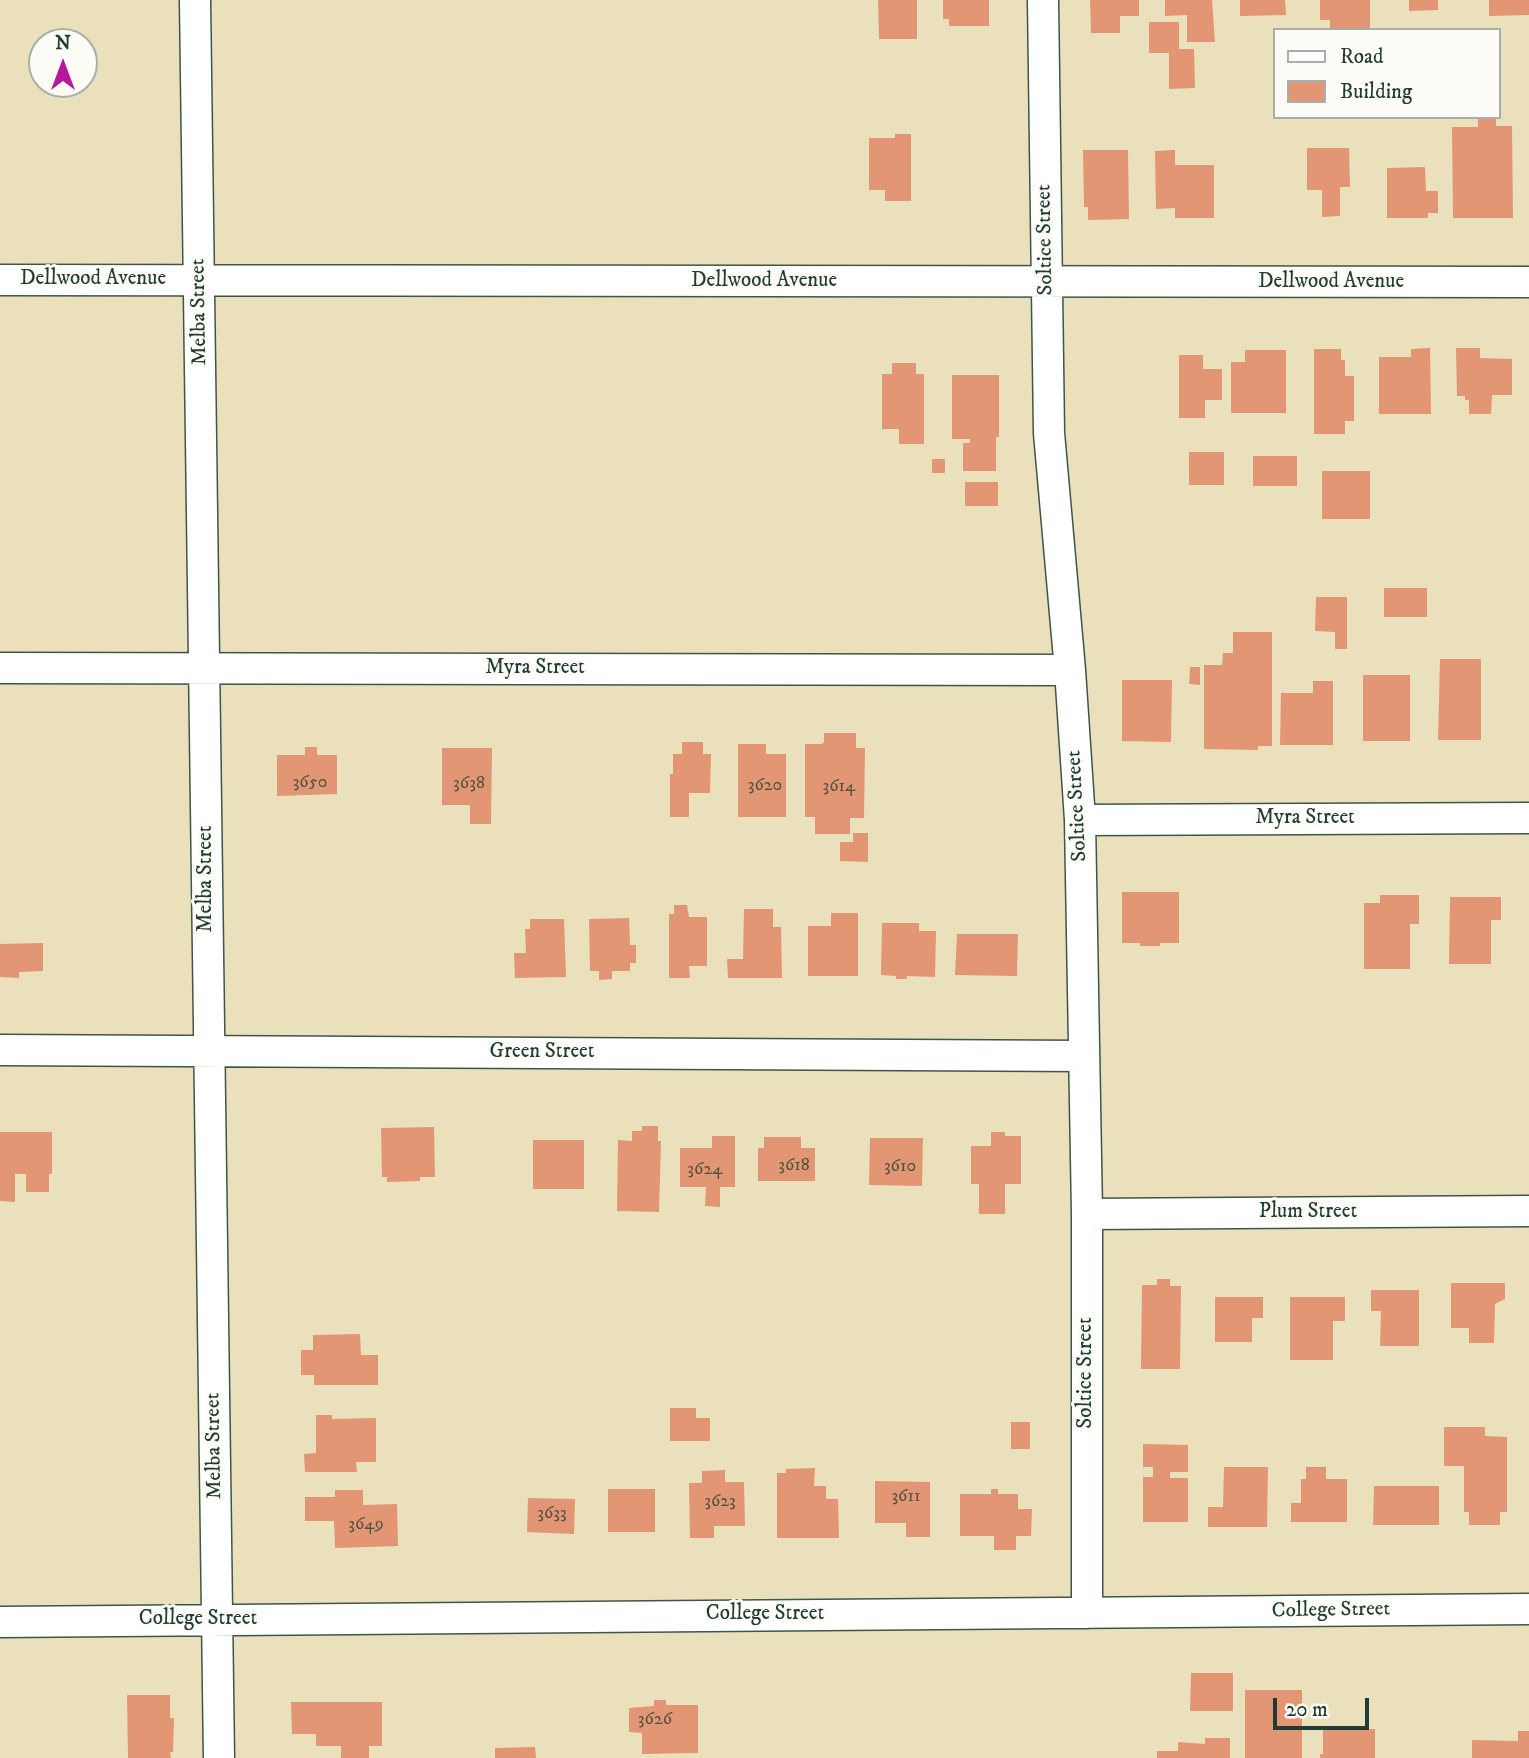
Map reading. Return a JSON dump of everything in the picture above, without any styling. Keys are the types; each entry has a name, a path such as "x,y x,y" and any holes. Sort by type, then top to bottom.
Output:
{"street":[{"name":"Melba Street","path":"195,0 219,1758"},
{"name":"Soltice Street","path":"1043,0 1049,433 1080,820 1087,1214 1087,1613"},
{"name":"Dellwood Avenue","path":"0,280 1529,282"},
{"name":"Myra Street","path":"0,668 1070,670"},
{"name":"Myra Street","path":"1080,820 1529,818"},
{"name":"Green Street","path":"0,1050 1084,1056"},
{"name":"Plum Street","path":"1087,1214 1529,1211"},
{"name":"College Street","path":"0,1622 1529,1609"}],"building":[{"path":"878,0 917,0 917,39 879,39"},
{"path":"943,0 989,0 989,26 949,26 949,19 943,19"},
{"path":"1090,0 1139,0 1139,16 1120,16 1120,33 1091,33"},
{"path":"1165,0 1212,0 1215,42 1187,42 1187,15 1165,16"},
{"path":"1240,0 1285,0 1286,15 1240,16"},
{"path":"1320,0 1370,0 1370,28 1330,28 1330,20 1320,20"},
{"path":"1409,0 1438,0 1438,10 1409,11"},
{"path":"1489,0 1529,0 1529,15 1489,16"},
{"path":"1149,22 1179,22 1179,49 1194,49 1195,88 1169,89 1169,53 1149,53"},
{"path":"1478,119 1496,119 1496,126 1512,126 1513,218 1453,218 1452,127 1478,127"},
{"path":"895,134 911,134 911,201 885,201 885,190 869,190 869,138 895,138"},
{"path":"1307,148 1349,148 1350,187 1340,187 1340,216 1322,217 1322,190 1307,190"},
{"path":"1083,150 1128,150 1129,219 1088,220 1088,207 1084,207"},
{"path":"1175,150 1175,165 1214,165 1214,218 1175,218 1175,208 1156,209 1155,151"},
{"path":"1425,167 1426,191 1438,191 1438,213 1428,213 1428,218 1387,218 1387,168"},
{"path":"1430,348 1431,414 1379,414 1379,357 1411,357 1411,349"},
{"path":"1456,348 1480,348 1480,358 1512,359 1512,395 1492,395 1491,414 1469,414 1469,400 1465,400 1465,396 1457,396"},
{"path":"1314,349 1341,349 1341,360 1345,360 1345,376 1354,376 1354,421 1345,421 1345,434 1314,434"},
{"path":"1245,350 1286,350 1286,413 1231,413 1231,362 1245,362"},
{"path":"1179,355 1203,355 1203,369 1222,369 1222,400 1205,400 1205,418 1179,418"},
{"path":"892,363 916,363 916,374 924,374 924,444 899,444 899,429 882,429 882,374 892,374"},
{"path":"952,375 999,375 996,471 963,471 963,443 970,443 970,439 952,439"},
{"path":"1189,452 1224,452 1224,485 1189,485"},
{"path":"1253,456 1297,456 1297,486 1253,486"},
{"path":"932,459 945,459 945,473 932,473"},
{"path":"1322,471 1370,471 1370,519 1322,519"},
{"path":"965,482 998,482 998,506 965,506"},
{"path":"1384,588 1427,588 1427,617 1384,617"},
{"path":"1316,597 1347,597 1347,649 1335,649 1335,632 1315,631"},
{"path":"1233,632 1272,632 1272,746 1258,746 1258,750 1204,749 1204,665 1222,665 1223,653 1233,653"},
{"path":"1440,659 1481,659 1481,740 1438,740"},
{"path":"1190,667 1200,667 1200,685 1189,684"},
{"path":"1363,675 1410,675 1410,741 1363,741"},
{"path":"1122,680 1172,680 1171,742 1122,741"},
{"path":"1313,681 1333,681 1333,745 1280,745 1281,693 1313,693"},
{"path":"824,733 856,733 856,748 865,748 864,818 850,818 850,834 815,834 815,817 805,817 805,744 822,744"},
{"path":"682,742 703,742 703,754 711,754 710,793 689,793 689,817 670,817 673,754 682,754"},
{"path":"738,744 766,744 766,754 786,754 786,817 738,817"},
{"path":"305,747 317,747 317,755 337,755 337,794 277,796 277,755 305,755"},
{"path":"442,748 492,748 491,824 470,824 470,805 442,805"},
{"path":"853,833 868,833 868,862 840,861 840,842 853,842"},
{"path":"1122,892 1179,892 1179,943 1140,946 1140,943 1122,943"},
{"path":"1380,895 1419,895 1419,924 1410,924 1410,969 1364,969 1364,903 1380,903"},
{"path":"1450,897 1501,897 1501,920 1491,920 1491,964 1449,964"},
{"path":"674,905 687,905 689,917 707,917 707,966 689,966 690,978 669,978 669,914 674,914"},
{"path":"744,909 773,909 773,927 781,927 782,978 728,978 727,959 743,959"},
{"path":"831,913 858,913 858,976 808,976 808,926 831,926"},
{"path":"629,918 630,945 636,945 636,963 630,963 630,971 612,971 612,979 599,980 599,971 590,971 589,919"},
{"path":"530,919 564,919 566,977 515,978 514,953 526,953 525,929 530,929"},
{"path":"882,923 919,923 919,931 936,931 935,977 907,976 907,979 896,979 896,976 881,975"},
{"path":"957,934 1018,934 1017,976 955,975"},
{"path":"43,943 43,971 19,972 19,978 0,977 0,944"},
{"path":"642,1126 658,1126 658,1141 661,1141 659,1212 617,1211 618,1140 632,1141 632,1131 642,1131"},
{"path":"434,1127 435,1177 420,1177 420,1181 387,1182 387,1177 382,1177 381,1128"},
{"path":"0,1132 52,1132 49,1192 26,1192 26,1174 15,1174 15,1202 0,1201"},
{"path":"991,1132 1005,1132 1005,1136 1021,1136 1021,1184 1005,1184 1005,1214 979,1214 979,1184 971,1184 971,1146 991,1146"},
{"path":"712,1136 735,1136 735,1187 720,1187 720,1207 705,1206 706,1187 680,1187 680,1148 712,1148"},
{"path":"764,1137 801,1137 801,1148 815,1148 815,1181 758,1181 758,1148 764,1148"},
{"path":"870,1138 923,1138 922,1186 869,1185"},
{"path":"533,1140 584,1140 584,1189 533,1189"},
{"path":"1157,1279 1170,1279 1170,1286 1181,1286 1180,1369 1141,1369 1142,1285 1157,1285"},
{"path":"1451,1283 1505,1283 1505,1299 1495,1304 1494,1343 1469,1343 1469,1328 1451,1328"},
{"path":"1371,1290 1419,1290 1419,1346 1380,1346 1381,1311 1371,1311"},
{"path":"1215,1297 1263,1297 1263,1318 1252,1318 1252,1342 1215,1342"},
{"path":"1290,1297 1345,1297 1345,1321 1333,1321 1333,1360 1290,1360"},
{"path":"360,1334 361,1355 378,1355 378,1385 314,1385 314,1375 301,1375 301,1350 313,1350 313,1335"},
{"path":"670,1408 696,1408 696,1418 710,1418 710,1441 670,1441"},
{"path":"316,1415 332,1415 332,1419 376,1418 376,1462 356,1462 357,1472 305,1472 304,1454 316,1453"},
{"path":"1011,1422 1030,1422 1030,1449 1011,1449"},
{"path":"1444,1427 1485,1427 1485,1436 1507,1437 1507,1512 1500,1512 1500,1525 1469,1525 1469,1512 1464,1512 1464,1466 1444,1466"},
{"path":"1143,1444 1188,1445 1188,1472 1170,1472 1170,1478 1188,1478 1188,1522 1143,1522 1143,1477 1153,1477 1153,1467 1143,1467"},
{"path":"1224,1467 1268,1467 1267,1527 1208,1527 1208,1507 1223,1507"},
{"path":"1306,1467 1326,1467 1326,1479 1347,1479 1347,1522 1291,1522 1291,1503 1301,1503 1301,1479 1306,1479"},
{"path":"815,1468 814,1486 826,1486 826,1499 838,1499 839,1538 777,1538 777,1473 786,1473 786,1469"},
{"path":"725,1470 725,1482 744,1482 745,1526 714,1526 714,1538 690,1538 689,1483 702,1483 702,1471"},
{"path":"875,1481 930,1482 930,1537 906,1537 906,1523 875,1523"},
{"path":"1374,1486 1439,1486 1439,1525 1373,1525"},
{"path":"608,1489 655,1489 655,1532 608,1532"},
{"path":"991,1489 998,1489 998,1494 1018,1494 1018,1509 1032,1509 1031,1536 1016,1536 1016,1550 994,1550 994,1536 960,1536 960,1494 991,1494"},
{"path":"335,1490 363,1490 363,1505 397,1504 398,1546 335,1548 334,1521 305,1521 305,1497 335,1497"},
{"path":"528,1498 575,1499 574,1534 527,1532"},
{"path":"1191,1673 1233,1673 1233,1711 1190,1711"},
{"path":"1245,1690 1302,1690 1302,1758 1245,1758"},
{"path":"127,1695 170,1695 170,1718 174,1718 171,1758 128,1758"},
{"path":"654,1700 666,1700 666,1705 698,1705 698,1753 642,1754 642,1733 629,1732 629,1708 654,1706"},
{"path":"291,1702 382,1702 382,1746 369,1746 369,1758 341,1758 341,1746 316,1746 316,1734 292,1734"},
{"path":"1323,1729 1375,1729 1375,1758 1320,1758 1320,1754 1323,1754"},
{"path":"1518,1731 1529,1731 1529,1758 1472,1758 1472,1740 1518,1741"},
{"path":"1205,1738 1230,1738 1230,1758 1157,1758 1157,1751 1178,1751 1178,1742 1205,1744"},
{"path":"535,1747 536,1758 495,1758 495,1748"}]}
